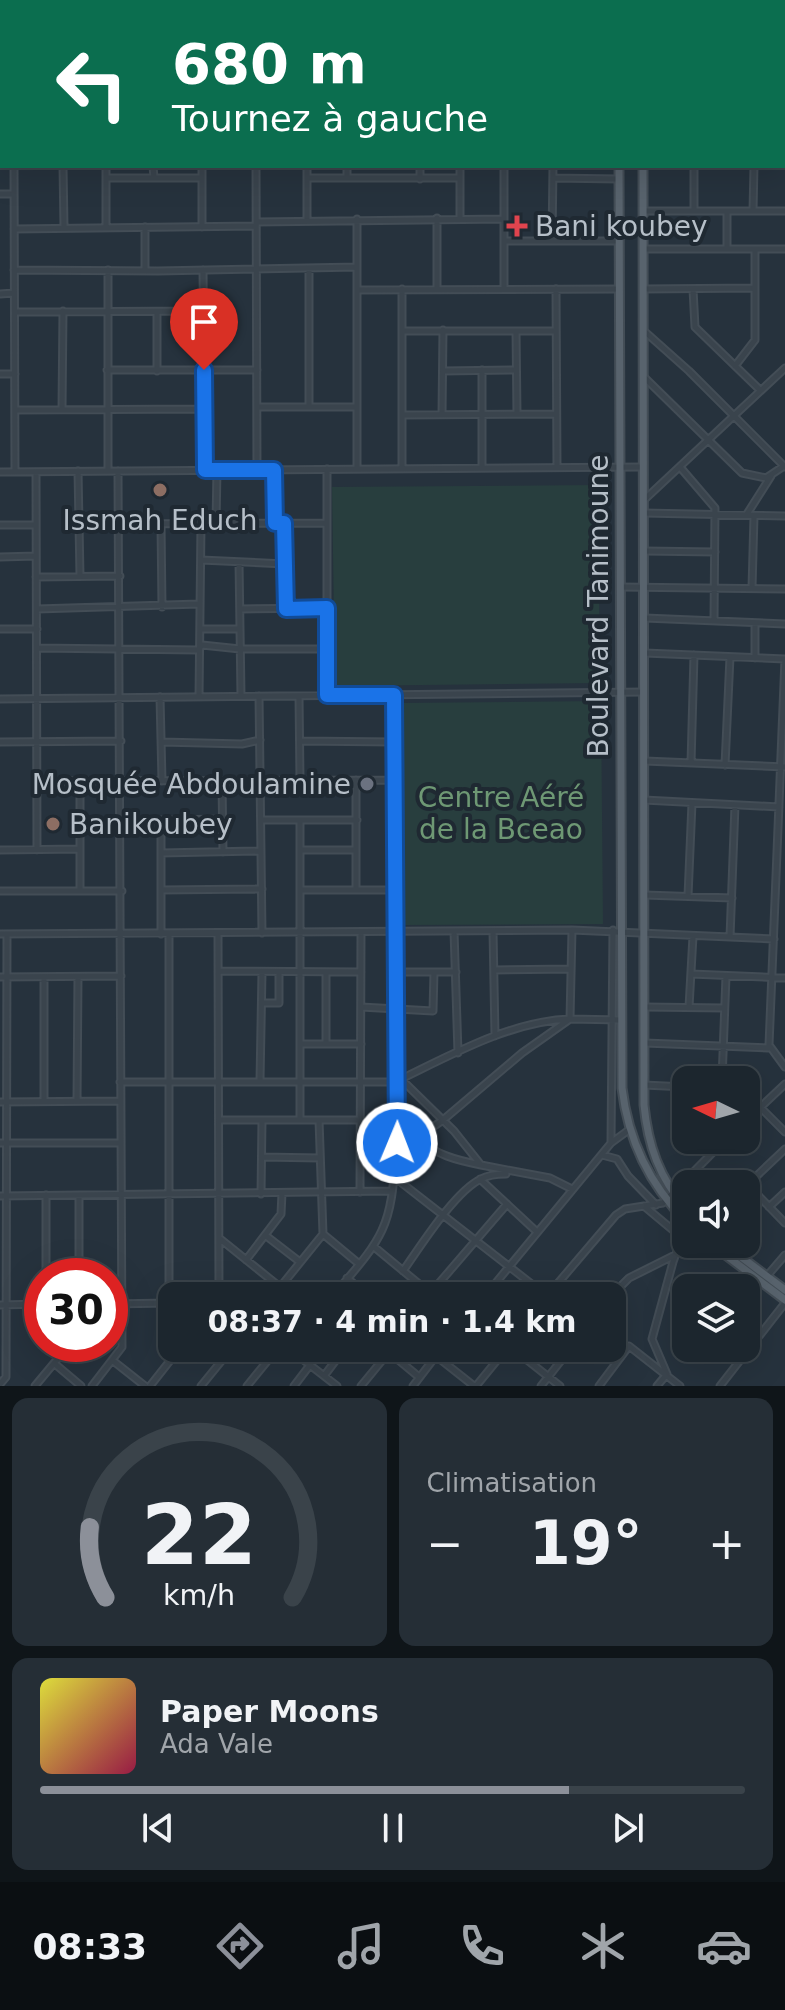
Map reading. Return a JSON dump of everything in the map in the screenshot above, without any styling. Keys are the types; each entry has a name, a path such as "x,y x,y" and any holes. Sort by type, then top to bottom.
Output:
{"main road":[{"name":"Boulevard Tanimoune","path":"619,168 621,693 617,1020 622,1088 630,1129 647,1170 672,1206"},
{"name":"Boulevard Tanimoune","path":"643,168 644,1085 647,1132 657,1165 672,1191"},
{"path":"729,1258 785,1302"},
{"path":"743,1258 785,1290"}],"street":[{"path":"14,168 15,472"},
{"path":"63,168 64,227"},
{"path":"106,168 106,227"},
{"path":"153,168 154,178"},
{"path":"202,168 202,227"},
{"path":"256,168 257,470"},
{"path":"307,168 307,220"},
{"path":"347,168 347,178"},
{"path":"420,168 420,179"},
{"path":"460,168 460,218"},
{"path":"504,168 504,289"},
{"path":"552,241 553,168"},
{"path":"694,168 694,211"},
{"path":"753,211 754,168"},
{"path":"106,178 202,178"},
{"path":"307,178 460,178"},
{"path":"553,178 619,179"},
{"path":"0,194 14,194"},
{"path":"644,211 785,211"},
{"path":"727,211 727,249"},
{"path":"437,218 437,289"},
{"path":"357,219 357,469"},
{"path":"14,229 202,227 307,220 504,219"},
{"path":"145,227 145,270"},
{"path":"504,241 619,241"},
{"path":"644,249 785,249"},
{"path":"735,366 755,342 755,249"},
{"path":"14,270 357,267"},
{"path":"309,268 309,407"},
{"path":"108,270 108,471"},
{"path":"203,270 205,470"},
{"path":"644,289 755,288"},
{"path":"401,469 402,289"},
{"path":"556,289 557,467"},
{"path":"357,290 619,289"},
{"path":"693,289 695,327 760,390"},
{"path":"0,294 14,293"},
{"path":"62,409 63,311"},
{"path":"157,311 157,371"},
{"path":"15,312 203,311"},
{"path":"442,414 443,330"},
{"path":"643,330 785,467 771,476 757,477 742,473 644,376"},
{"path":"402,331 556,331"},
{"path":"516,331 517,414"},
{"path":"644,500 785,368"},
{"path":"107,370 257,370"},
{"path":"482,370 482,468"},
{"path":"443,371 516,370"},
{"path":"0,374 15,374"},
{"path":"257,407 357,407"},
{"path":"15,410 204,409"},
{"path":"403,415 556,414"},
{"path":"0,472 644,467"},
{"path":"680,467 713,503 714,621"},
{"path":"327,469 327,695"},
{"path":"216,523 217,470"},
{"path":"274,470 275,523"},
{"path":"78,471 80,576"},
{"path":"118,471 122,1258"},
{"path":"36,472 37,850"},
{"path":"752,588 750,515 771,476"},
{"path":"644,513 785,516"},
{"path":"284,523 286,609"},
{"path":"120,524 327,523"},
{"path":"161,524 162,607"},
{"path":"199,697 201,524"},
{"path":"0,525 36,525"},
{"path":"645,551 715,552"},
{"path":"0,557 36,556"},
{"path":"201,560 285,564"},
{"path":"239,562 241,696"},
{"path":"36,577 120,576"},
{"path":"620,587 785,589"},
{"path":"37,609 120,609 200,604"},
{"path":"240,609 327,608"},
{"path":"645,618 785,624"},
{"path":"755,623 755,658"},
{"path":"0,629 37,629"},
{"path":"200,629 240,629"},
{"path":"202,645 240,649 327,649"},
{"path":"37,648 198,650 202,645"},
{"path":"645,653 785,659 783,767 769,1048 785,1067"},
{"path":"691,763 694,655"},
{"path":"725,765 730,657"},
{"path":"0,699 645,692"},
{"path":"344,1282 384,1227 397,1143 394,695"},
{"path":"259,696 262,933"},
{"path":"299,696 300,780"},
{"path":"160,697 162,781"},
{"path":"162,742 242,744 260,740"},
{"path":"0,742 121,741"},
{"path":"300,741 394,742"},
{"path":"645,761 783,767"},
{"path":"356,780 356,890"},
{"path":"37,781 395,780"},
{"path":"80,782 80,891"},
{"path":"222,782 223,852"},
{"path":"644,800 779,807"},
{"path":"688,896 692,803"},
{"path":"730,937 735,805"},
{"path":"121,821 222,819"},
{"path":"161,820 170,1282"},
{"path":"261,820 357,820"},
{"path":"300,820 300,1120"},
{"path":"0,850 80,849"},
{"path":"300,850 356,850"},
{"path":"161,853 261,851"},
{"path":"777,851 785,851"},
{"path":"161,890 262,889"},
{"path":"300,890 396,890"},
{"path":"0,891 122,891"},
{"path":"645,895 732,898"},
{"path":"570,1019 572,930"},
{"path":"2,1383 6,1377 3,1305 4,934 572,930 774,939"},
{"path":"454,931 458,1053"},
{"path":"493,931 495,1036"},
{"path":"218,933 219,1282"},
{"path":"360,1192 361,933"},
{"path":"689,1007 693,936"},
{"path":"494,970 571,969"},
{"path":"218,971 361,972"},
{"path":"260,1081 262,972"},
{"path":"262,1003 279,1003 279,972"},
{"path":"326,972 326,1044"},
{"path":"397,972 456,972"},
{"path":"361,1007 433,1011 434,972"},
{"path":"691,974 785,978"},
{"path":"3,977 121,976"},
{"path":"722,1066 726,976"},
{"path":"44,977 44,1101"},
{"path":"77,1101 78,977"},
{"path":"645,1007 725,1008"},
{"path":"398,1081 495,1036 554,1019 617,1020 611,1143"},
{"path":"397,1143 417,1138 443,1120 522,1053 570,1019"},
{"path":"645,1043 769,1048"},
{"path":"300,1044 361,1044"},
{"path":"120,1082 398,1081 410,1085 481,1165"},
{"path":"785,1084 761,1107 785,1132"},
{"path":"644,1085 672,1086"},
{"path":"3,1102 120,1101"},
{"path":"219,1120 361,1120"},
{"path":"261,1194 262,1120"},
{"path":"284,1282 323,1234 319,1120"},
{"path":"496,1282 611,1143 630,1129"},
{"path":"417,1138 428,1148 448,1158 553,1179 572,1189"},
{"path":"3,1143 120,1143"},
{"path":"760,1173 785,1149"},
{"path":"696,1170 711,1154"},
{"path":"601,1155 617,1159 628,1176 656,1205"},
{"path":"262,1157 320,1158"},
{"path":"403,1271 442,1215 480,1179 498,1174 518,1174"},
{"path":"394,1177 529,1282"},
{"path":"480,1179 537,1232"},
{"path":"3,1196 391,1191"},
{"path":"769,1207 785,1192"},
{"path":"246,1260 281,1214 282,1193"},
{"path":"559,1282 616,1215 625,1209 656,1205 672,1194"},
{"path":"46,1195 46,1258"},
{"path":"79,1195 79,1258"},
{"path":"760,1198 785,1223"},
{"path":"439,1282 507,1204"},
{"path":"644,1206 672,1229"},
{"path":"323,1234 358,1263"},
{"path":"265,1235 300,1262"},
{"path":"219,1238 274,1282"},
{"path":"373,1246 415,1282"},
{"path":"767,1276 785,1255"},
{"path":"625,1282 672,1256"},
{"path":"667,1374 652,1339 674,1258"},
{"path":"347,1278 352,1282"},
{"path":"720,1386 785,1302"},
{"path":"128,1304 158,1303"},
{"path":"3,1305 24,1304"},
{"path":"599,1386 629,1346 680,1386"},
{"path":"92,1386 110,1362"},
{"path":"115,1362 147,1386 168,1362"},
{"path":"201,1386 221,1362"},
{"path":"247,1386 267,1362"},
{"path":"306,1362 337,1386"},
{"path":"324,1376 334,1362"},
{"path":"361,1386 378,1362"},
{"path":"401,1362 419,1377"},
{"path":"413,1386 432,1362"},
{"path":"449,1362 475,1386 496,1362"},
{"path":"528,1362 560,1386"},
{"path":"541,1386 560,1362"},
{"path":"35,1386 55,1364 81,1386"},
{"path":"294,1386 310,1365"},
{"path":"657,1386 667,1374"}],"green space":[{"path":"598,485 600,683 335,686 332,487"},
{"name":"Centre Aéré de la Bceao","path":"601,701 603,924 402,925 400,703"}],"place":[{"name":"Bani koubey","path":"517,226"},
{"name":"Issmah Educh","path":"160,490"},
{"name":"Mosquée Abdoulamine","path":"367,784"},
{"name":"Banikoubey","path":"53,824"}],"route":[{"path":"204,370 205,470 274,470 275,523 284,523 286,609 327,608 327,695 394,695 397,1143"}]}
